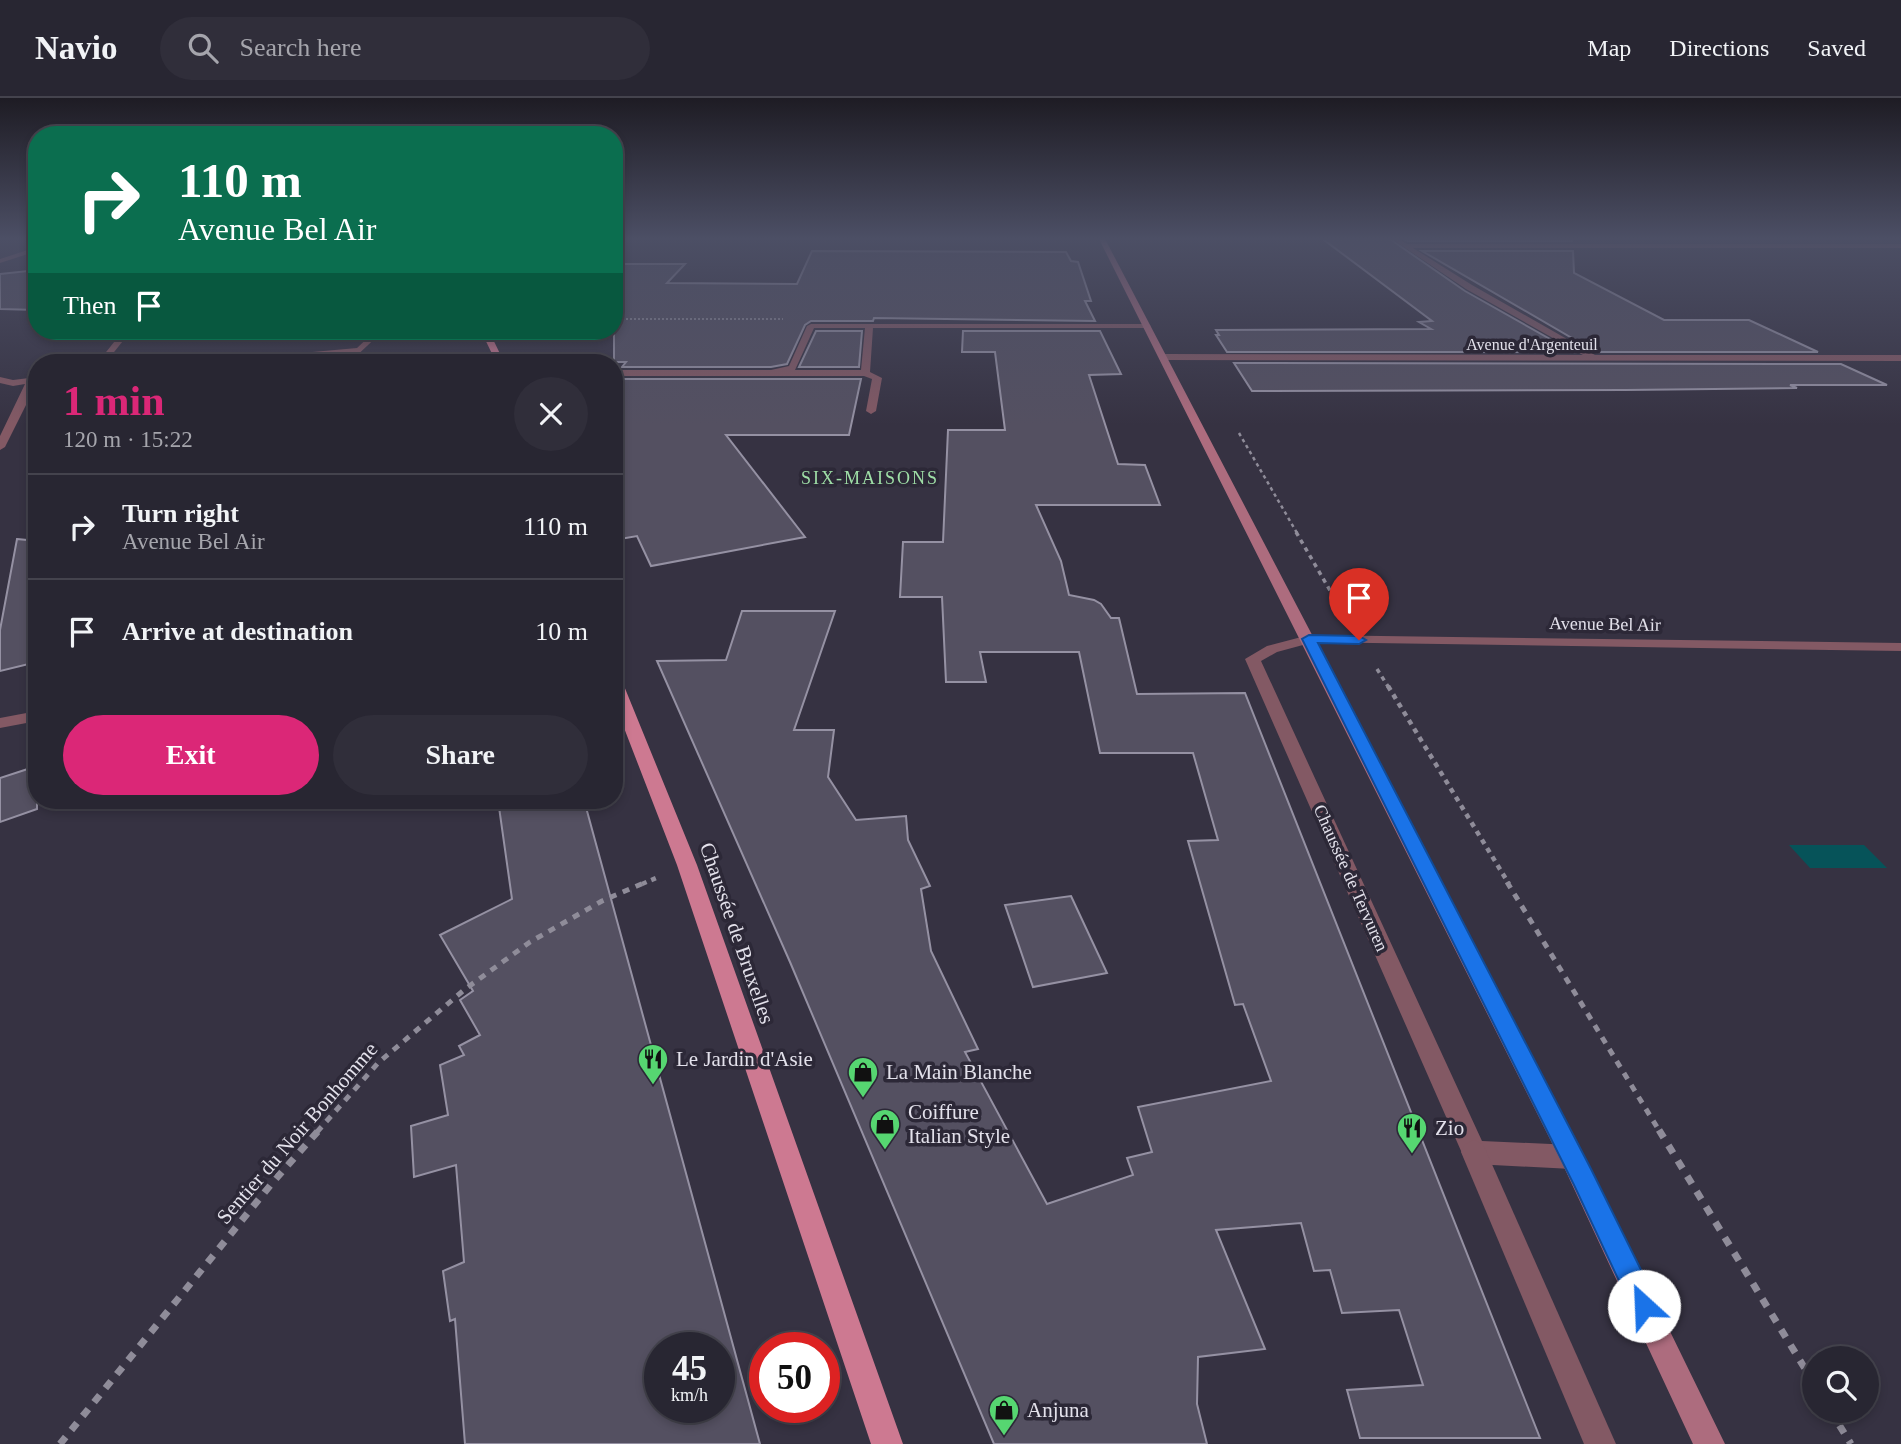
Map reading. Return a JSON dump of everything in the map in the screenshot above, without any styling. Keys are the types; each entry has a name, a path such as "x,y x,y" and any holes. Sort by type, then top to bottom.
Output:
{"main road":[{"path":"1133,300 1572,1157 1709,1444"},
{"name":"Chaussée de Bruxelles","path":"623,704 687,865 887,1444"}],"street":[{"path":"1492,300 1594,358"},
{"path":"865,373 869,326"},
{"path":"771,373 793,368 811,327 1147,326"},
{"path":"108,354 120,340"},
{"path":"355,354 370,340"},
{"path":"317,354 359,350"},
{"name":"Avenue d'Argenteuil","path":"1163,357 1901,358"},
{"path":"623,373 865,373 877,378 871,411"},
{"path":"0,380 13,383"},
{"path":"0,388 28,382"},
{"path":"0,447 28,393"},
{"name":"Avenue Bel Air","path":"1309,639 1901,647"},
{"name":"Chaussée de Tervuren","path":"1309,639 1272,649 1253,659 1474,1152 1600,1444"},
{"path":"0,723 28,718"},
{"path":"1474,1152 1572,1157"}],"path":[{"path":"1236,428 1359,640 1802,1364"},
{"name":"Sentier du Noir Bonhomme","path":"60,1444 265,1192 379,1063 464,990 530,942 602,901 687,865"},
{"path":"1838,1423 1851,1444"}],"shaded area":[{"path":"1789,845 1864,845 1887,868 1810,868"}],"building":[{"path":"0,300 28,300 28,310 0,309"},
{"path":"623,300 1091,300 1085,301 1095,321 874,318 873,321 811,321 805,325 787,364 771,367 623,367 626,362 623,362 623,354 614,354 614,340 623,340"},
{"path":"1404,300 1481,300 1573,352 1227,352 1216,335 1219,335 1216,330 1431,329 1419,322 1432,321"},
{"path":"1506,300 1625,300 1664,320 1749,320 1818,352 1596,352"},
{"path":"816,331 862,331 859,367 799,367"},
{"path":"963,331 1100,331 1121,374 1089,375 1118,464 1145,465 1160,505 1036,505 1061,561 1069,595 1094,600 1101,604 1111,618 1119,618 1137,694 1245,693 1540,1438 1360,1438 1347,1390 1423,1385 1399,1310 1342,1313 1330,1270 1314,1271 1301,1223 1216,1230 1265,1349 1198,1357 1197,1404 1207,1444 994,1444 790,962 657,661 726,660 742,611 835,611 794,730 834,730 828,777 856,820 906,816 908,840 930,886 921,889 931,951 978,1049 965,1052 1047,1204 1133,1175 1127,1158 1152,1152 1138,1107 1271,1081 1243,1004 1235,1005 1188,841 1218,840 1193,753 1100,753 1079,652 980,652 986,682 946,682 942,597 900,597 903,542 943,542 948,430 1005,430 995,352 962,352"},
{"path":"1234,363 1841,364 1887,385 1626,390 1252,391"},
{"path":"623,379 861,379 849,435 726,435 805,537 651,566 637,536 623,538"},
{"path":"17,539 28,540 28,664 0,671 0,630"},
{"path":"28,769 28,809 37,809 0,822 0,778"},
{"path":"499,809 586,809 729,1332 644,1332 644,1423 735,1423 735,1353 749,1404 749,1423 754,1423 760,1444 465,1444 455,1319 450,1321 443,1271 464,1262 456,1165 414,1177 411,1126 448,1115 440,1065 464,1055 459,1046 480,1035 460,1000 473,991 440,935 512,899"},
{"path":"1071,896 1107,973 1033,987 1005,905"}],"place":[{"name":"Le Jardin d'Asie","path":"653,1086"},
{"name":"La Main Blanche","path":"863,1099"},
{"name":"Coiffure Italian Style","path":"885,1151"},
{"name":"Zio","path":"1412,1155"},
{"name":"Anjuna","path":"1004,1437"}],"district":[{"name":"SIX-MAISONS","path":"870,478"}],"route":[{"path":"1359,640 1309,639 1612,1236 1644,1306"}]}
